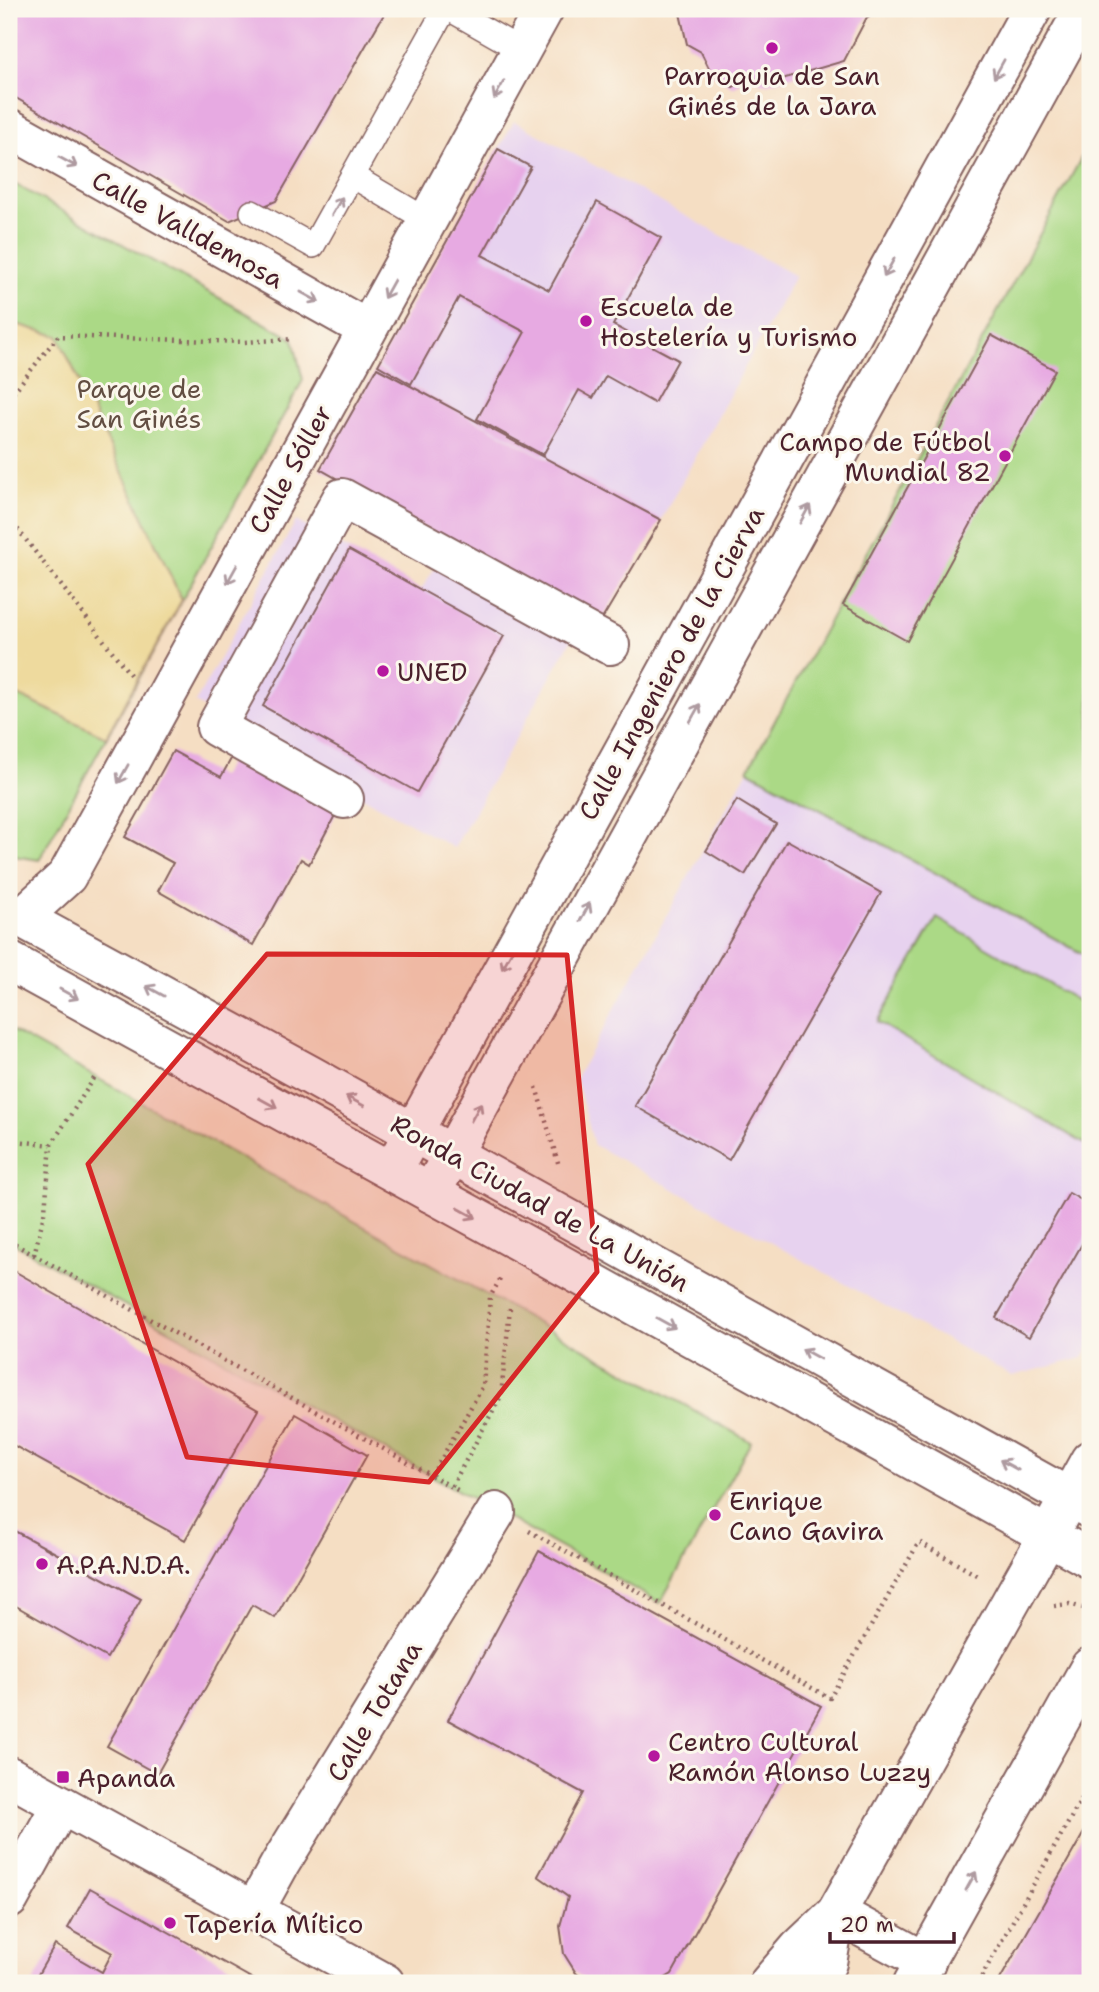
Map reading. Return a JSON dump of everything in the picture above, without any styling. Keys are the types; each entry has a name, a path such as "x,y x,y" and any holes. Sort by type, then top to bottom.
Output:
{"street":[{"name":"Calle Sóller","path":"15,914 67,876 544,9"},
{"name":"Calle Ingeniero de la Cierva","path":"392,1171 1032,9"},
{"path":"431,1193 1084,9"},
{"name":"Calle Valldemosa","path":"9,128 367,329"},
{"path":"344,799 216,727 342,498 610,645"},
{"name":"Ronda Ciudad de La Unión","path":"15,914 1080,1504"},
{"name":"Ronda Ciudad de La Unión","path":"9,961 1090,1559"},
{"path":"769,1983 799,1948 836,1913 1048,1536 1080,1504 1090,1460"},
{"name":"Calle Totana","path":"254,1911 280,1864 496,1512"},
{"path":"836,1913 919,1973 1090,1667"},
{"path":"9,1776 385,1983"},
{"path":"9,1899 61,1805"},
{"path":"816,1983 827,1964 836,1913"}],"lane":[{"path":"251,212 313,246 447,9 521,50"},
{"path":"354,177 427,220"}],"path":[{"path":"9,398 58,336 244,342 293,339"},
{"path":"9,518 137,683"},
{"path":"34,1255 45,1210 51,1145 95,1077"},
{"path":"534,1081 559,1168 540,1203"},
{"path":"9,1140 51,1145"},
{"path":"432,1475 483,1386 490,1297 520,1242"},
{"path":"452,1486 501,1396 510,1308"},
{"path":"978,1983 1090,1784"}],"highlighted area":[{"path":"267,954 567,955 597,1272 429,1482 187,1457 88,1164"}],"shaded area":[{"name":"Escuela de Hostelería y Turismo","path":"514,121 795,276 661,520 378,368"},
{"name":"UNED","path":"296,521 421,590 438,563 572,639 454,848 195,703"},
{"path":"748,770 1090,958 1090,1345 1083,1358 1012,1376 594,1145 576,1078"}],"green space":[{"name":"Campo de Fútbol Mundial 82","path":"1090,142 1090,958 748,770"},
{"name":"Parque de San Ginés","path":"9,181 293,339 303,380 39,860 9,853"},
{"path":"937,918 1090,1008 1090,1135 1085,1144 877,1022"},
{"path":"9,1029 751,1442 660,1603 9,1241"}],"sand":[{"path":"9,322 58,336 182,600 106,737 9,691"}],"building":[{"path":"9,9 387,9 276,201 229,221 9,94"},
{"name":"Parroquia de San Ginés de la Jara","path":"679,9 890,9 867,17 844,61 765,84 751,77 733,87 712,74 701,52 687,44"},
{"path":"498,149 531,167 482,255 549,290 597,202 661,238 613,325 678,360 654,403 606,376 593,398 579,390 543,455 477,419 525,332 459,297 411,384 378,365"},
{"path":"991,335 1055,370 907,641 843,605"},
{"path":"377,368 661,520 598,626 320,469"},
{"path":"349,550 504,636 417,792 263,706"},
{"path":"237,748 340,806 309,864 301,859 253,945 158,891 173,863 125,837 173,751 221,777"},
{"path":"737,800 776,824 745,875 706,851"},
{"path":"787,840 881,893 729,1160 635,1106"},
{"path":"1069,1193 1090,1205 1090,1230 1029,1337 996,1318"},
{"path":"9,1268 258,1410 185,1540 9,1443"},
{"path":"295,1414 367,1455 275,1618 252,1605 157,1774 107,1746"},
{"name":"A.P.A.N.D.A.","path":"9,1528 141,1599 107,1658 9,1602"},
{"name":"Centro Cultural Ramón Alonso Luzzy","path":"539,1551 821,1706 672,1974 657,1983 588,1983 576,1973 564,1954 560,1926 568,1897 538,1876 583,1793 448,1720"},
{"path":"1090,1822 1090,1983 998,1983"},
{"path":"90,1888 260,1983 33,1983 55,1945 102,1972 112,1953 68,1928"}],"place":[{"name":"Parroquia de San Ginés de la Jara","path":"772,48"},
{"name":"Escuela de Hostelería y Turismo","path":"586,321"},
{"name":"Campo de Fútbol Mundial 82","path":"1005,456"},
{"name":"UNED","path":"383,671"},
{"name":"Enrique Cano Gavira","path":"715,1515"},
{"name":"A.P.A.N.D.A.","path":"42,1564"},
{"name":"Centro Cultural Ramón Alonso Luzzy","path":"654,1756"},
{"name":"Apanda","path":"63,1777"},
{"name":"Tapería Mítico","path":"170,1923"}]}
